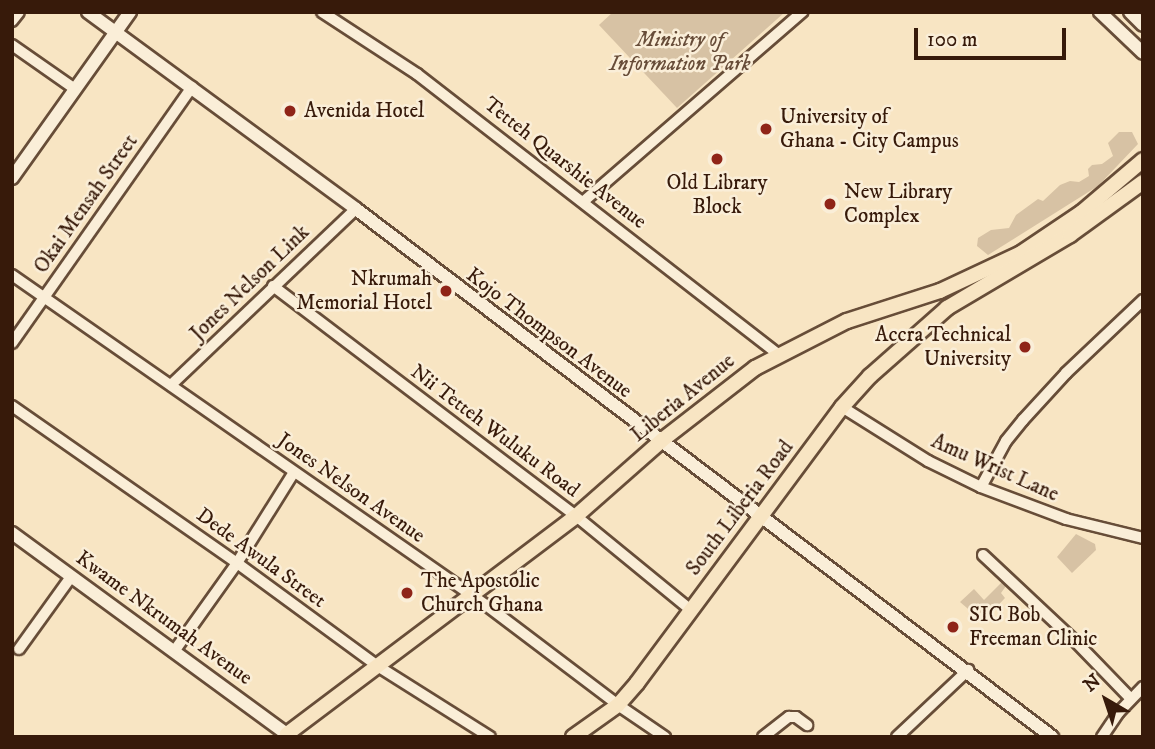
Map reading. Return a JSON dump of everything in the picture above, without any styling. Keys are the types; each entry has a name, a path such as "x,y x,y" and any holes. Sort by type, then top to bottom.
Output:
{"main road":[{"name":"Kojo Thompson Avenue","path":"88,12 356,209 968,670 1052,737"},
{"path":"12,178 130,12"},
{"path":"1100,12 1143,53"},
{"path":"1130,12 1143,25"},
{"name":"Liberia Avenue","path":"289,736 576,516 661,441 732,384 778,354 847,321 940,290 1021,253 1103,195 1143,159"},
{"path":"940,290 947,308 1070,235 1143,182"},
{"name":"South Liberia Road","path":"573,737 618,705 842,407 870,376 947,308"},
{"name":"Kwame Nkrumah Avenue","path":"12,533 289,736"}],"street":[{"path":"12,21 19,12"},
{"name":"Tetteh Quarshie Avenue","path":"322,12 417,74 778,354"},
{"path":"584,201 802,12"},
{"path":"12,45 75,89"},
{"name":"Okai Mensah Street","path":"12,343 192,87"},
{"name":"Jones Nelson Link","path":"172,385 272,286 356,209"},
{"name":"Jones Nelson Avenue","path":"12,275 472,596 664,737"},
{"name":"Nii Tetteh Wuluku Road","path":"272,286 576,516 691,610"},
{"path":"981,487 1006,442 1023,420 1066,373 1143,300"},
{"name":"Dede Awula Street","path":"12,406 237,563 379,667 490,737"},
{"name":"Amu Wrist Lane","path":"842,407 928,461 981,487 1055,516 1143,538"},
{"path":"175,650 237,563 295,472"},
{"path":"983,555 1076,641 1130,698"},
{"path":"19,649 71,577"},
{"path":"897,737 968,670"},
{"path":"1102,737 1130,698 1143,687"},
{"path":"763,737 789,716 807,724"}],"green space":[{"name":"Ministry of Information Park","path":"613,12 785,12 677,108 599,25"},
{"path":"1119,132 1132,132 1138,144 1098,186 988,255 977,246 978,238 991,230 1009,228 1016,215 1038,199 1043,201 1060,185 1070,181 1079,182 1089,176 1088,169 1092,165 1102,164 1113,156 1108,143"},
{"path":"1076,534 1095,544 1096,550 1072,573 1057,557"},
{"path":"1002,582 1006,586 1001,593 1005,598 986,618 977,610 974,614 960,602 974,589 984,600"}],"place":[{"name":"Avenida Hotel","path":"290,111"},
{"name":"University of Ghana - City Campus","path":"766,129"},
{"name":"Old Library Block","path":"717,159"},
{"name":"New Library Complex","path":"830,204"},
{"name":"Nkrumah Memorial Hotel","path":"446,291"},
{"name":"Accra Technical University","path":"1025,347"},
{"name":"The Apostolic Church Ghana","path":"407,593"},
{"name":"SIC Bob Freeman Clinic","path":"953,627"}]}
